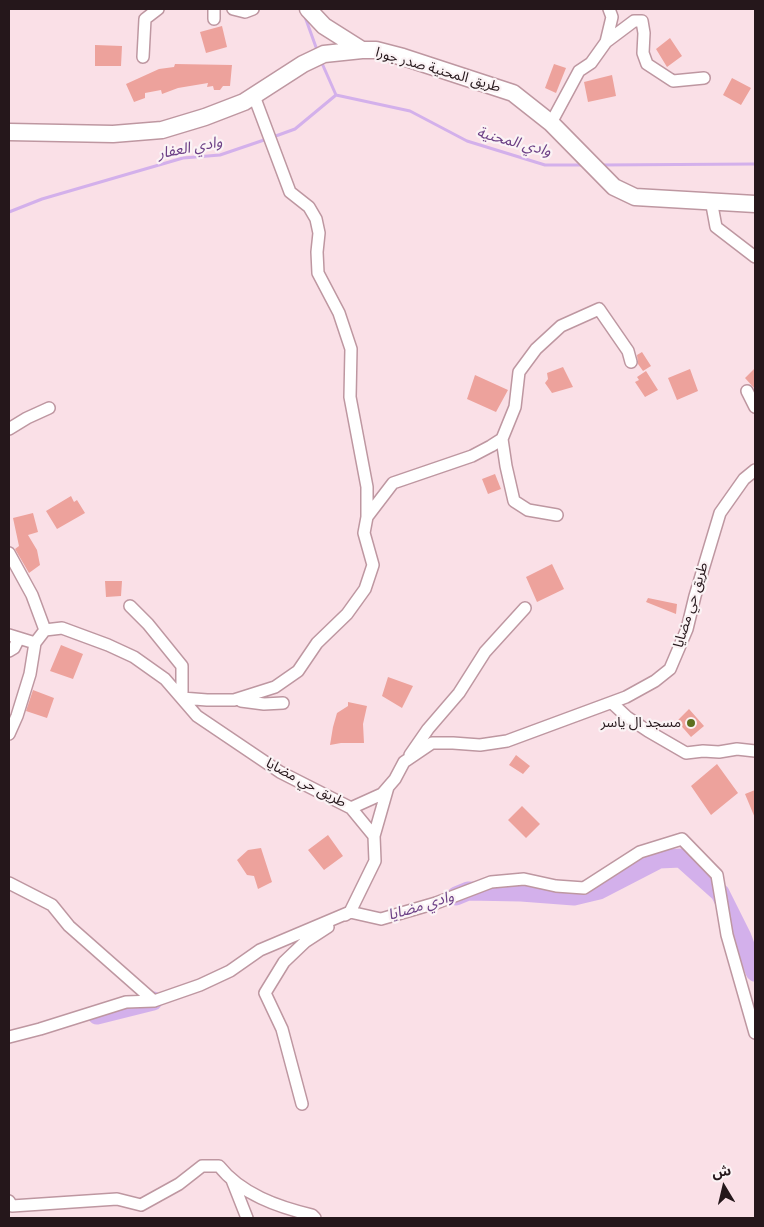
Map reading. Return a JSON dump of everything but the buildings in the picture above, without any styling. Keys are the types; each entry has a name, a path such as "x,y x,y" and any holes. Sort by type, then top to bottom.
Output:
{"main road":[{"path":"308,9 324,26 354,51"},
{"name":"طريق المحنية صدر جورا","path":"9,132 113,134 162,130 205,118 244,102 303,64 324,54 376,50 514,93 551,123 614,187 635,197 755,204"}],"street":[{"path":"143,57 145,19 158,9"},
{"path":"233,9 245,12 253,9"},
{"path":"606,42 612,17 609,9"},
{"path":"551,123 578,72 591,63 606,42 634,21 642,22 644,33 643,53 647,64 673,80 704,78"},
{"path":"234,700 275,687 298,671 317,643 347,614 365,589 373,565 364,533 367,517 367,488 350,397 351,349 339,313 318,273 317,252 319,233 316,219 308,207 290,192 254,96"},
{"path":"712,200 716,226 755,257"},
{"path":"557,516 528,510 514,501 502,439 515,406 518,372 536,349 561,326 599,309 628,351 631,362"},
{"path":"747,391 755,407"},
{"path":"9,429 49,408"},
{"path":"367,517 393,483 472,456 502,439"},
{"name":"طريق حي مضايا","path":"45,630 62,628 134,657 165,679 197,716 280,772 351,808 382,794 395,779 404,762 432,743 480,745 507,741 626,697 654,681 670,669 687,629 720,513 744,479 755,470"},
{"path":"9,553 32,595 45,630 35,643 30,674 17,716 9,734"},
{"path":"130,606 148,624 182,666 182,698 234,700 264,704 283,703"},
{"path":"404,762 428,729 459,693 485,652 525,608"},
{"path":"9,651 14,648 14,637 35,643"},
{"path":"612,703 648,732 686,753 719,752 737,749 755,751"},
{"path":"302,1104 282,1029 265,993 284,962 305,942 350,912 375,861 374,836 388,787"},
{"path":"351,808 374,836"},
{"path":"9,1037 126,1002 154,1001 200,985 230,971 260,950 350,912 381,918 436,903 491,882 524,879 556,886 584,888 640,852 682,839 717,875 727,935 755,1033"},
{"path":"9,882 52,905 69,926 154,1001"},
{"path":"9,1201 12,1206 117,1199 141,1205 179,1184 202,1166 219,1166 232,1180 253,1194 286,1209 312,1215 316,1218"},
{"path":"232,1180 247,1218"}],"waterway":[{"path":"304,14 317,50"},
{"path":"321,61 336,95"},
{"name":"وادي المحنية","path":"336,95 410,111 467,141 545,165 585,165"},
{"name":"وادي العفار","path":"273,137 295,129 336,95"},
{"name":"وادي العفار","path":"9,212 42,199 183,158 220,155 267,139"},
{"name":"وادي المحنية","path":"601,165 755,164"},
{"name":"وادي مضايا","path":"456,896 468,891 574,896 599,890 659,859 681,858 720,893 742,937 755,972"},
{"name":"وادي مضايا","path":"97,1015 153,1001"}],"place":[{"name":"مسجد ال ياسر","path":"691,723"}]}
